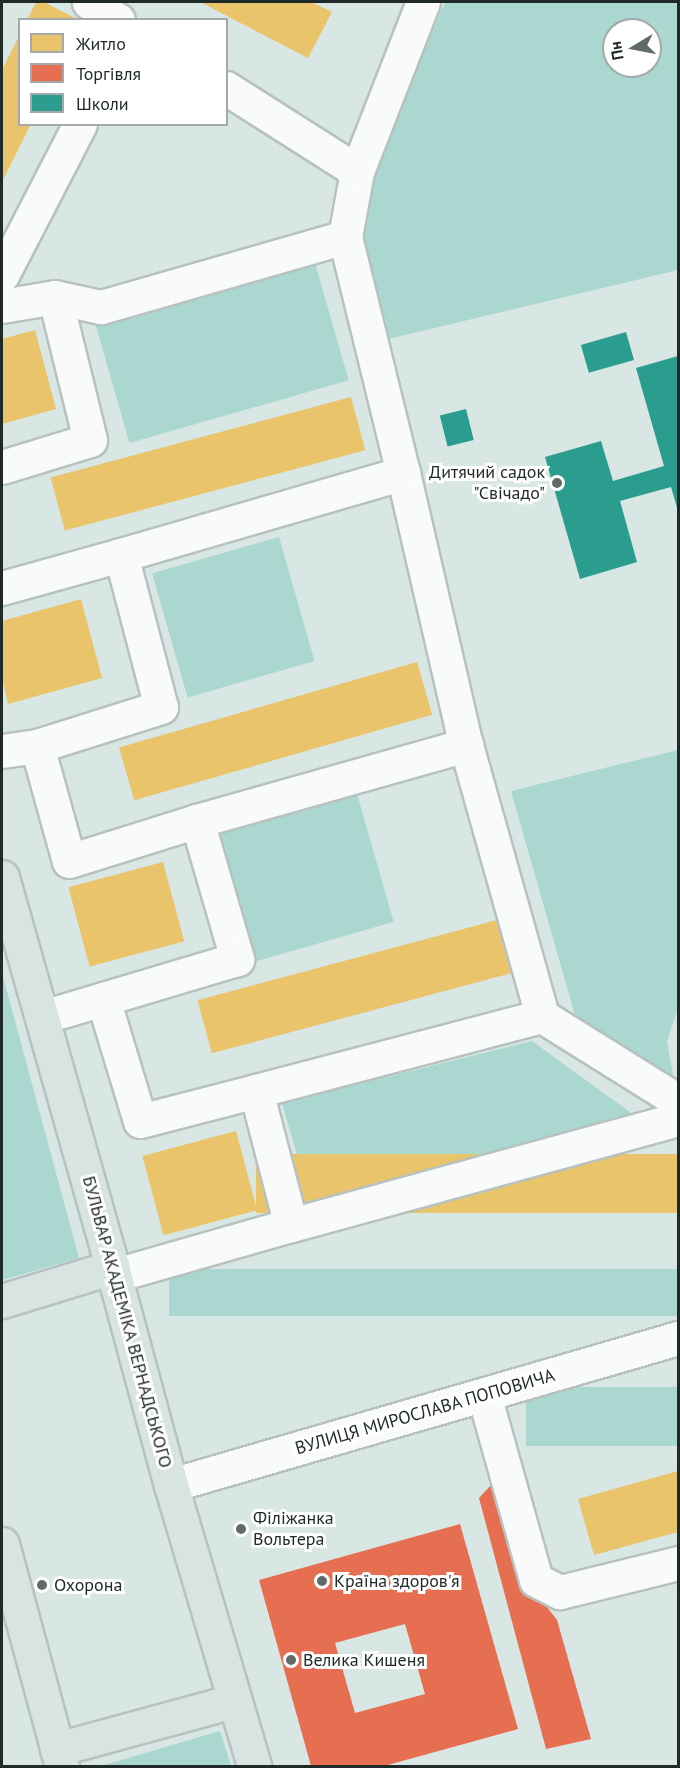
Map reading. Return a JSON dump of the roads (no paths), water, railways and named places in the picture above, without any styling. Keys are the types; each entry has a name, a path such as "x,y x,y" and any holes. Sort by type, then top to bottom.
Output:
{"main road":[{"name":"БУЛЬВАР АКАДЕМІКА ВЕРНАДСЬКОГО","path":"2,877 114,1271 171,1485 254,1767"},
{"path":"2,1301 114,1271"},
{"path":"2,1544 59,1758 234,1701"}],"street":[{"path":"89,2 115,18"},
{"path":"423,2 357,171 345,237 466,745 542,1016 678,1101"},
{"path":"228,89 357,171"},
{"path":"2,275 79,126"},
{"path":"2,306 55,297 101,307 345,237"},
{"path":"2,467 90,440 55,297"},
{"path":"2,588 403,473"},
{"path":"2,751 37,746 161,707 121,555"},
{"path":"37,746 69,861 197,821 466,745"},
{"path":"42,1017 237,959 197,821"},
{"path":"103,999 140,1121 542,1016"},
{"path":"256,1090 291,1225"},
{"path":"114,1271 678,1119"},
{"name":"ВУЛИЦЯ МИРОСЛАВА ПОПОВИЧА","path":"171,1485 678,1338"},
{"path":"484,1395 536,1580 560,1592 678,1563"}],"place":[{"name":"Дитячий садок \"Свічадо\"","path":"557,483"},
{"name":"Філіжанка Вольтера","path":"241,1529"},
{"name":"Країна здоров'я","path":"322,1581"},
{"name":"Охорона","path":"42,1585"},
{"name":"Велика Кишеня","path":"291,1660"}]}
